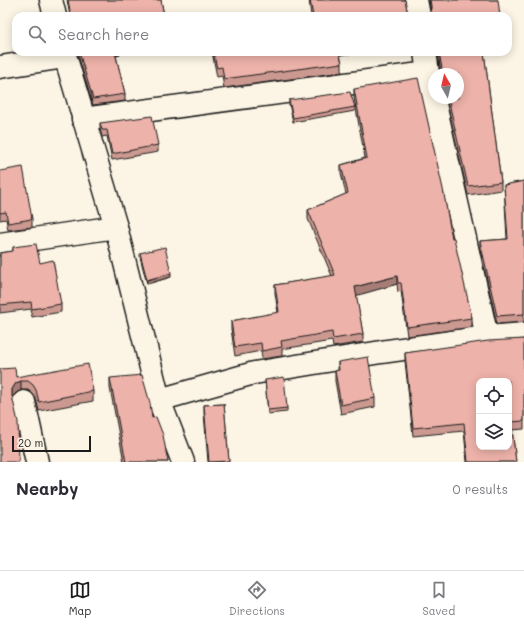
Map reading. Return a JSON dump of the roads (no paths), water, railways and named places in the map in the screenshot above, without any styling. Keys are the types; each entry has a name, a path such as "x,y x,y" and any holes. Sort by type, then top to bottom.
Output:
{"street":[{"path":"51,0 54,12"},
{"path":"416,0 418,12"},
{"path":"0,67 59,56"},
{"path":"64,56 116,227 159,400 183,462"},
{"path":"83,118 427,62 487,337"},
{"path":"0,244 116,227"},
{"path":"159,400 254,373 381,352 487,337 524,334"},
{"path":"24,402 37,462"}]}
